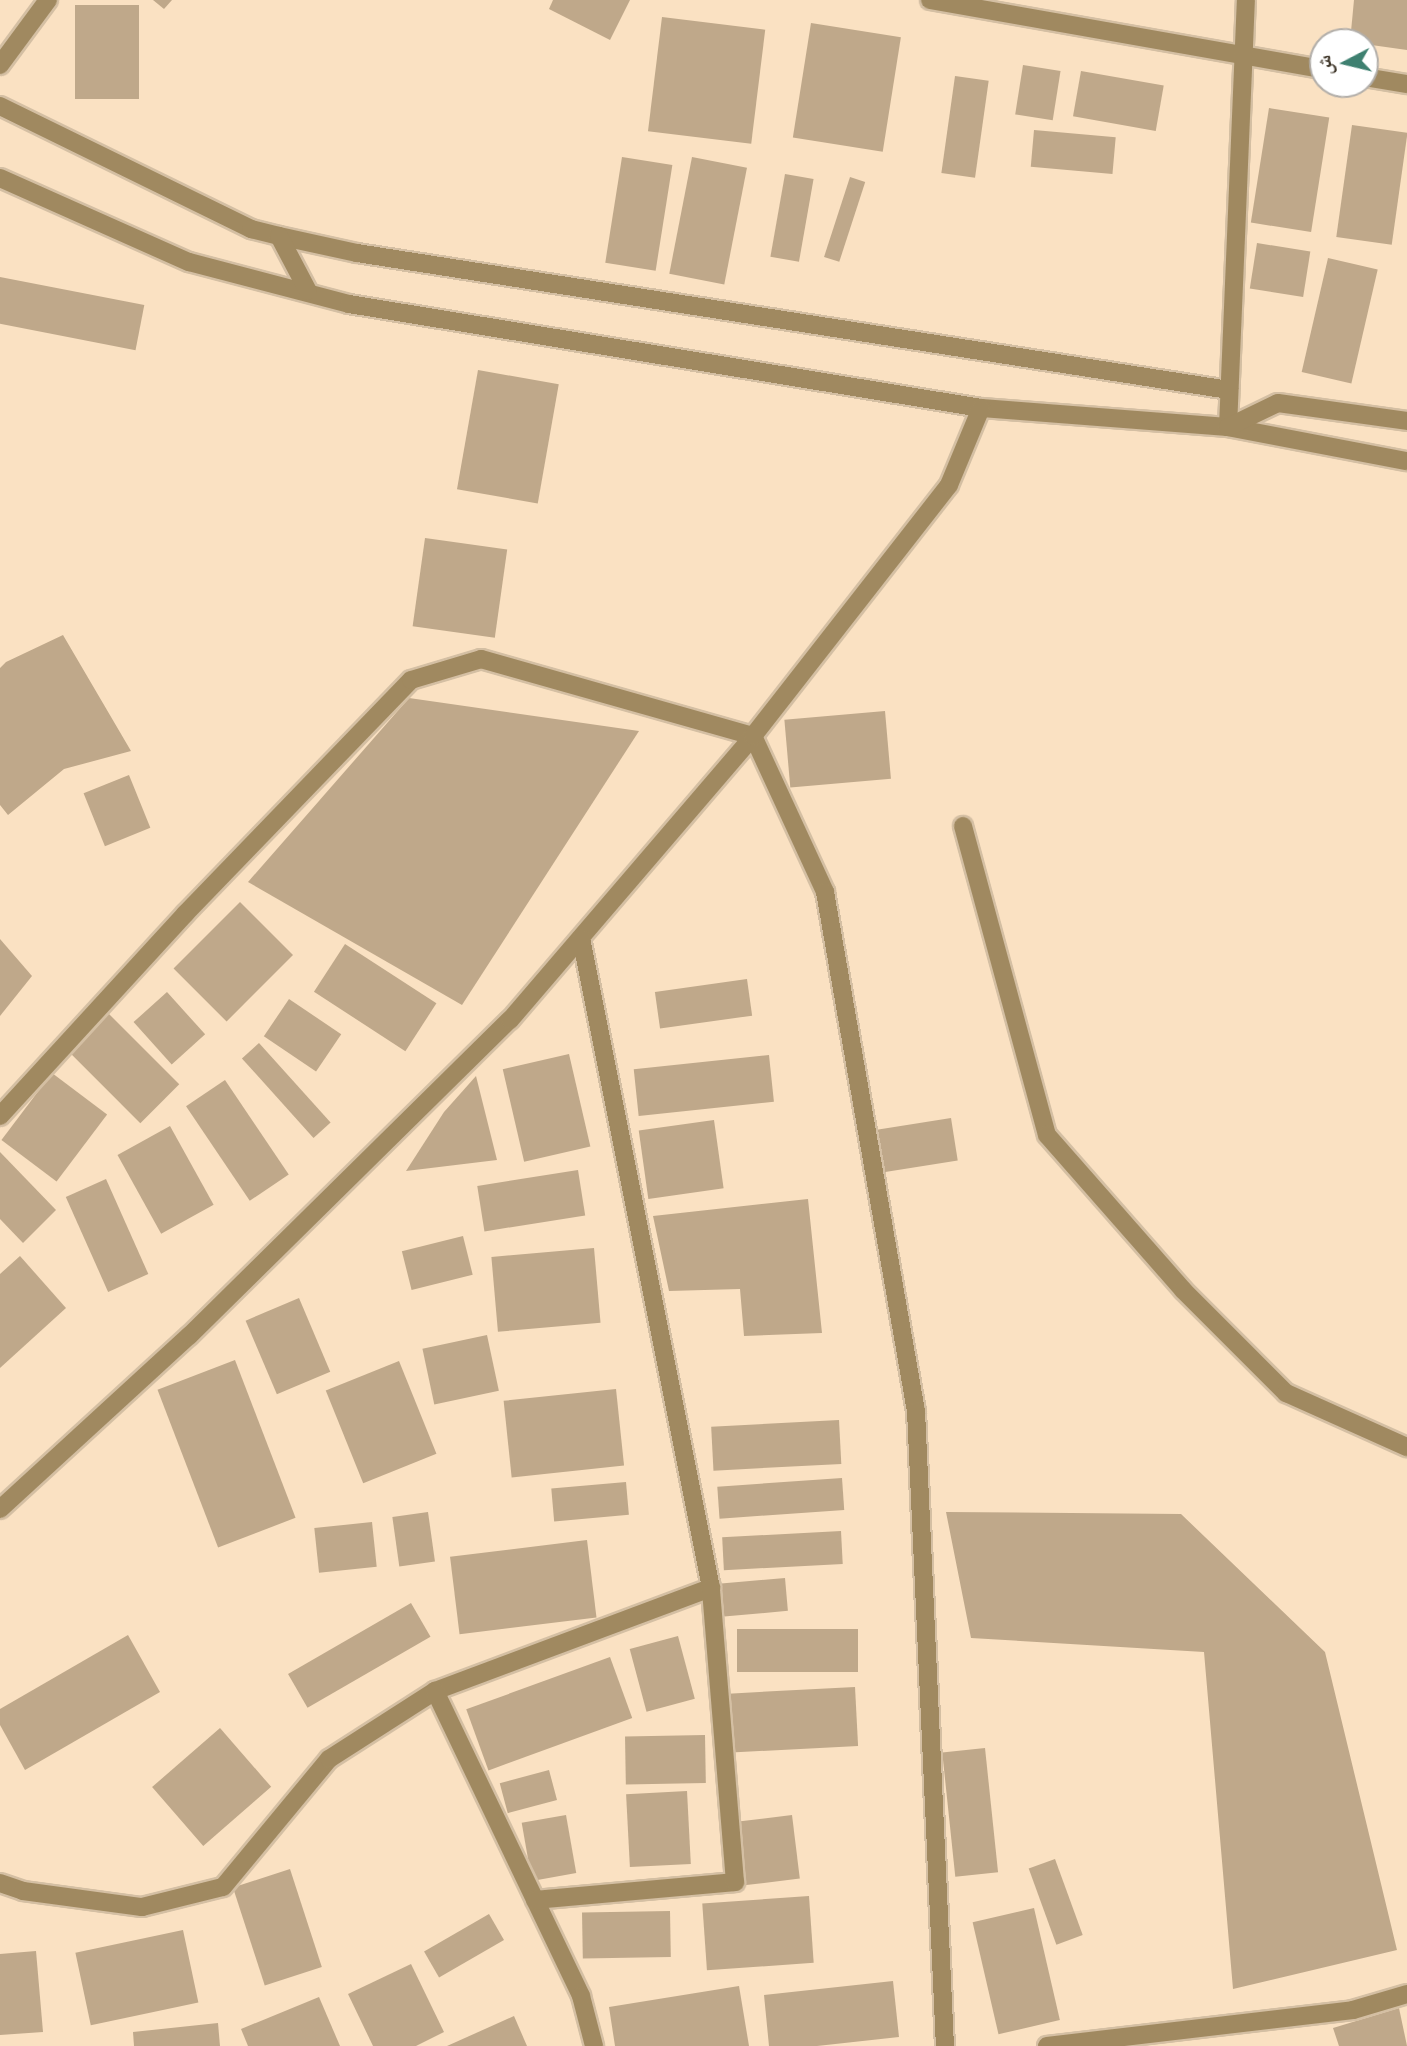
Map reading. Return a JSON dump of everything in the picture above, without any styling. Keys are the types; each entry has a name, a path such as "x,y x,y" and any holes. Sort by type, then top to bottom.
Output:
{"street":[{"path":"0,65 48,0"},
{"path":"930,0 1309,67"},
{"path":"1228,427 1246,0"},
{"path":"1379,79 1407,84"},
{"path":"0,106 251,229 279,236 356,253 1229,390"},
{"path":"0,178 189,262 242,278 308,291 349,304 981,408 1228,427 1407,461"},
{"path":"279,236 308,291"},
{"path":"1228,427 1278,402 1407,421"},
{"path":"0,1509 189,1336 510,1020 752,736 950,485 981,408"},
{"path":"0,1116 185,914 411,680 481,659 752,736 825,892 916,1410 945,2046"},
{"path":"962,826 1047,1135 1183,1290 1286,1394 1407,1447"},
{"path":"535,1900 734,1882 711,1588 581,937"},
{"path":"0,1883 23,1891 142,1907 223,1887 329,1759 435,1691 711,1588"},
{"path":"435,1691 581,1996 594,2046"},
{"path":"1047,2046 1353,2010 1407,1994"}],"building":[{"path":"153,0 172,0 164,9"},
{"path":"553,0 630,0 610,40 549,9"},
{"path":"1354,0 1407,0 1407,50 1379,46 1379,28 1351,28"},
{"path":"75,5 139,5 139,99 75,99"},
{"path":"662,17 765,30 751,144 648,131"},
{"path":"811,23 901,37 883,152 793,138"},
{"path":"1023,65 1061,71 1053,120 1015,114"},
{"path":"1081,71 1164,86 1156,131 1073,116"},
{"path":"955,76 989,81 975,178 941,173"},
{"path":"1269,108 1329,118 1311,232 1251,223"},
{"path":"1352,125 1407,133 1392,245 1336,237"},
{"path":"1034,130 1116,137 1112,174 1031,167"},
{"path":"622,157 672,165 656,271 605,263"},
{"path":"692,157 747,168 724,284 669,274"},
{"path":"785,174 814,179 799,262 770,257"},
{"path":"850,177 865,182 839,262 824,257"},
{"path":"1257,243 1310,251 1303,297 1250,288"},
{"path":"1328,258 1378,269 1351,383 1302,372"},
{"path":"0,277 144,305 136,350 0,324"},
{"path":"478,370 559,384 538,503 457,489"},
{"path":"425,538 507,550 495,638 413,626"},
{"path":"63,635 131,751 64,769 8,815 0,805 0,668 6,662"},
{"path":"409,698 639,731 462,1005 248,882"},
{"path":"885,711 891,779 790,788 784,720"},
{"path":"129,775 150,828 105,846 84,793"},
{"path":"240,902 293,955 227,1022 174,968"},
{"path":"0,939 32,976 0,1016"},
{"path":"345,944 436,1003 405,1051 314,992"},
{"path":"747,979 752,1016 660,1029 655,992"},
{"path":"167,992 205,1034 172,1064 134,1022"},
{"path":"289,999 341,1034 316,1072 264,1036"},
{"path":"105,1010 179,1084 140,1123 66,1049"},
{"path":"259,1043 331,1123 314,1138 242,1058"},
{"path":"569,1054 590,1147 524,1162 503,1069"},
{"path":"769,1055 774,1102 639,1116 634,1069"},
{"path":"52,1073 107,1115 57,1182 1,1140"},
{"path":"476,1076 497,1160 406,1171 444,1112"},
{"path":"225,1080 289,1175 250,1201 186,1106"},
{"path":"951,1118 958,1160 884,1172 877,1130"},
{"path":"714,1120 724,1188 648,1199 639,1131"},
{"path":"170,1126 214,1205 161,1234 118,1155"},
{"path":"0,1152 56,1210 23,1243 0,1219"},
{"path":"578,1170 585,1215 484,1231 477,1186"},
{"path":"106,1179 148,1274 108,1292 66,1197"},
{"path":"808,1199 822,1333 744,1336 740,1289 669,1291 653,1216"},
{"path":"463,1236 473,1275 412,1290 402,1251"},
{"path":"594,1248 601,1323 498,1332 491,1257"},
{"path":"20,1256 66,1308 0,1368 0,1274"},
{"path":"299,1298 330,1372 277,1394 246,1321"},
{"path":"487,1335 499,1391 434,1404 422,1349"},
{"path":"235,1360 296,1518 218,1548 158,1390"},
{"path":"399,1361 436,1454 363,1483 326,1391"},
{"path":"616,1389 624,1466 512,1477 504,1401"},
{"path":"839,1420 841,1464 713,1471 711,1427"},
{"path":"842,1478 844,1510 720,1519 717,1487"},
{"path":"626,1482 629,1515 554,1521 551,1489"},
{"path":"428,1512 435,1562 399,1567 392,1517"},
{"path":"946,1512 1181,1514 1325,1652 1397,1950 1233,1989 1204,1652 971,1638"},
{"path":"372,1522 377,1567 319,1573 314,1528"},
{"path":"841,1531 843,1564 724,1570 722,1537"},
{"path":"587,1540 597,1617 460,1634 450,1557"},
{"path":"785,1578 788,1611 724,1616 721,1584"},
{"path":"411,1603 430,1637 308,1708 288,1674"},
{"path":"737,1629 858,1629 858,1672 737,1672"},
{"path":"128,1635 160,1692 25,1770 0,1725 0,1709"},
{"path":"678,1636 695,1699 647,1712 630,1649"},
{"path":"610,1657 632,1718 488,1770 466,1709"},
{"path":"855,1687 858,1746 731,1753 728,1694"},
{"path":"220,1728 271,1787 203,1846 152,1787"},
{"path":"705,1735 706,1783 626,1784 625,1736"},
{"path":"985,1748 998,1872 955,1877 942,1752"},
{"path":"549,1770 557,1800 508,1813 500,1783"},
{"path":"687,1791 691,1864 630,1867 626,1794"},
{"path":"566,1815 576,1873 532,1881 522,1823"},
{"path":"792,1815 800,1879 744,1885 736,1822"},
{"path":"1055,1859 1083,1935 1056,1945 1029,1869"},
{"path":"290,1869 322,1967 265,1985 233,1888"},
{"path":"809,1896 814,1963 707,1970 702,1903"},
{"path":"1034,1908 1060,2020 998,2034 973,1922"},
{"path":"670,1911 671,1957 583,1959 582,1913"},
{"path":"489,1914 504,1940 439,1977 424,1952"},
{"path":"183,1930 198,2002 91,2025 75,1953"},
{"path":"36,1951 43,2032 0,2035 0,1954"},
{"path":"411,1964 444,2032 416,2046 373,2046 348,1994"},
{"path":"893,1981 899,2037 817,2046 769,2046 764,1995"},
{"path":"739,1986 749,2046 615,2046 609,2007"},
{"path":"319,1997 340,2046 248,2046 241,2029"},
{"path":"1399,2008 1407,2046 1339,2046 1333,2028"},
{"path":"514,2016 527,2046 447,2046"},
{"path":"218,2023 220,2046 134,2046 133,2032"}]}
